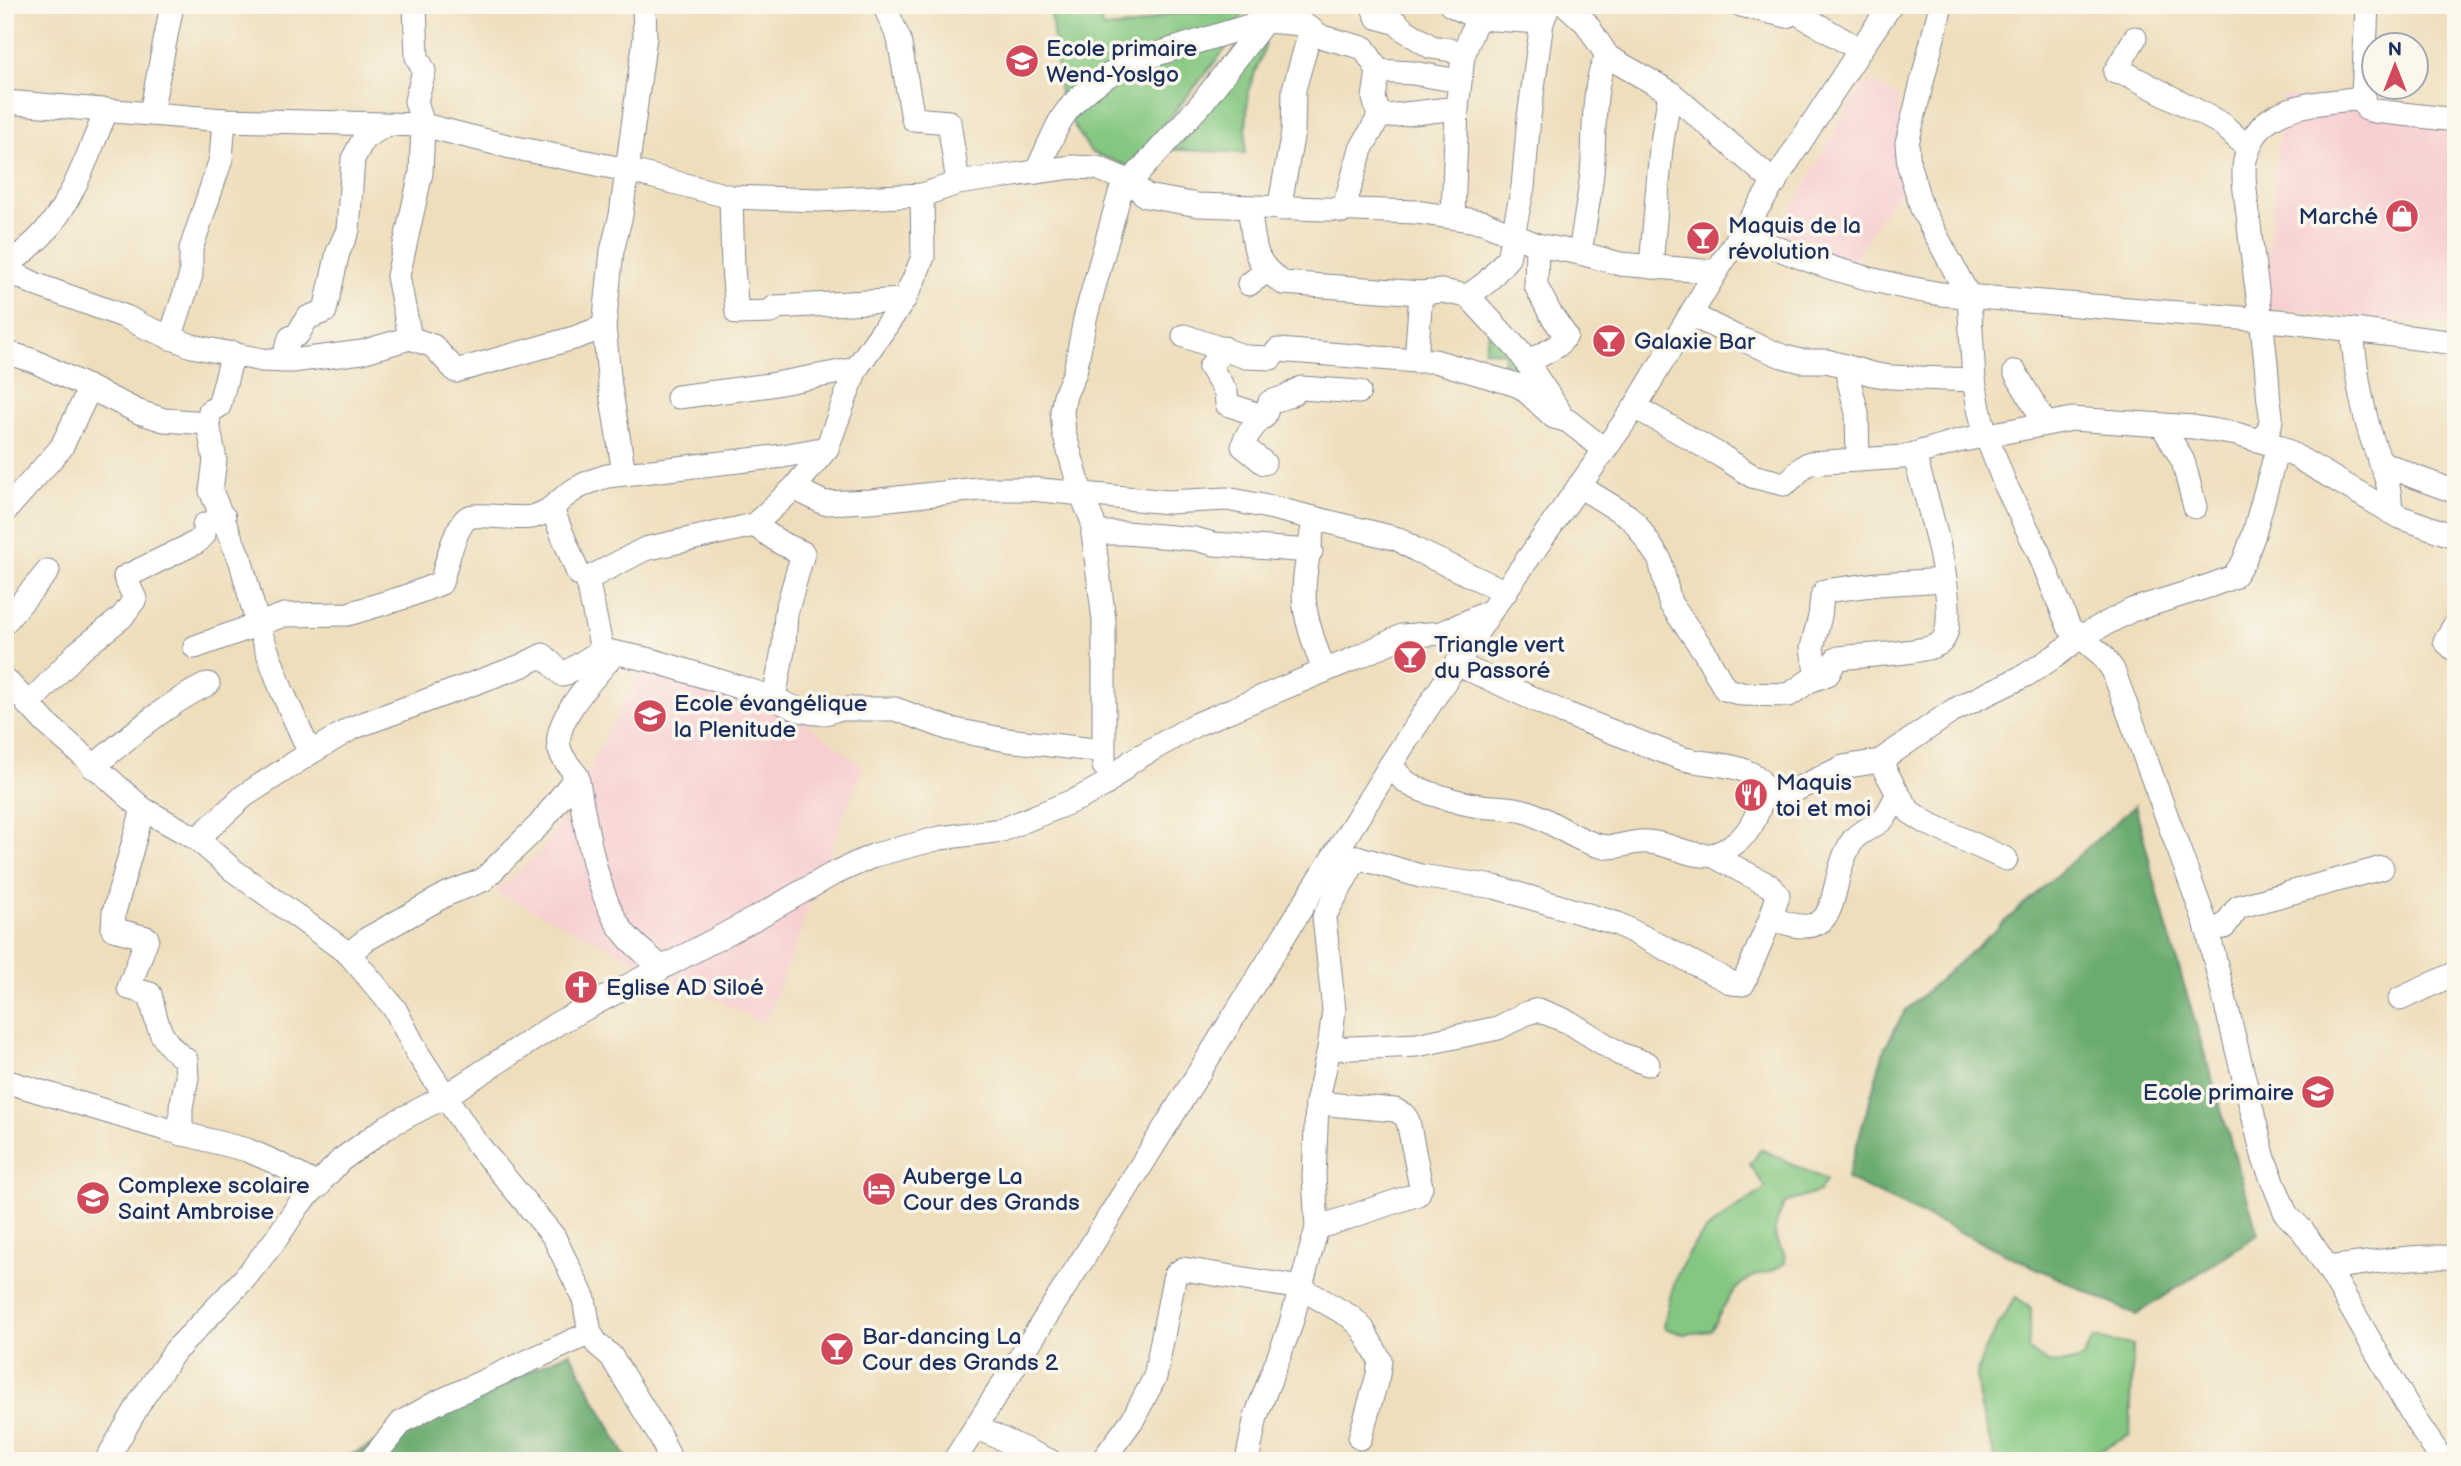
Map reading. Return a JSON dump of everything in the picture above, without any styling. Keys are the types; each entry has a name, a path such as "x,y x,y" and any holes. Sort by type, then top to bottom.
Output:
{"street":[{"path":"151,113 172,5"},
{"path":"410,338 398,276 421,173 423,125 416,101 424,72 416,57 415,5"},
{"path":"624,473 604,327 612,251 621,215 645,37 644,5"},
{"path":"884,5 900,39 913,119 949,122 958,183"},
{"path":"1372,5 1377,17 1397,23 1430,47 1451,50 1463,56"},
{"path":"1451,5 1477,11 1545,14 1529,117 1523,187 1508,258 1487,282 1468,296"},
{"path":"1566,5 1586,23 1608,57 1670,92 1775,183"},
{"path":"1741,5 1787,16 1794,10 1860,50"},
{"path":"1247,1461 1256,1416 1290,1327 1317,1228 1314,1176 1317,1103 1334,1010 1324,918 1346,856 1391,764 1492,611 1635,407 1716,272 1891,5"},
{"path":"1941,5 1907,143 1909,166 1922,209 1969,297 1974,380 1986,435 2069,627 2102,655 2113,670 2207,929 2264,1159 2286,1214 2303,1231 2328,1268 2412,1415 2442,1461"},
{"path":"2366,32 2367,5"},
{"path":"1453,216 1459,81 1463,56 1477,11"},
{"path":"1036,172 1063,116 1092,87 1116,70 1134,61 1272,13 1303,24 1322,37 1364,48 1378,72 1374,98 1378,117 1361,149 1343,211"},
{"path":"1105,785 1104,620 1093,522 1081,493 1064,433 1062,411 1065,395 1080,351 1085,319 1120,193 1201,104 1272,13"},
{"path":"1281,209 1293,132 1294,89 1311,29"},
{"path":"2135,38 2115,72 2129,75 2222,124 2249,149"},
{"path":"1580,253 1592,169 1597,91 1601,64 1608,57"},
{"path":"1378,72 1459,81"},
{"path":"1651,267 1661,148 1670,92"},
{"path":"1763,796 1791,792 1843,767 1880,761 1939,718 2026,674 2080,637 2132,610 2233,577 2244,561 2250,544 2271,444 2272,420 2262,320 2252,267 2245,162 2263,124 2272,117 2320,103 2360,98"},
{"path":"5,102 224,120 423,125 511,147 627,170 731,197 818,200 922,195 958,183 1072,167 1097,168 1131,182 1146,196 1198,205 1416,212 1453,216 1483,222 1537,245 1620,264 1716,272"},
{"path":"2364,102 2367,109 2375,111 2456,120"},
{"path":"1378,117 1457,107"},
{"path":"107,110 69,197 55,219 42,235 5,268 37,285 126,317 192,346 262,360 314,359 362,352 410,338 433,346 456,371 604,327"},
{"path":"170,338 191,275 191,249 221,159 224,120"},
{"path":"282,360 290,338 298,334 307,318 325,311 338,252 348,230 353,159 364,138 386,125"},
{"path":"587,579 645,549 754,525 794,488 827,448 856,369 904,300 923,257 922,195"},
{"path":"731,197 737,313 771,312 775,307 807,304 904,300"},
{"path":"1249,208 1258,260 1258,278 1283,283 1421,293 1442,291 1468,296 1519,351 1552,402 1568,421 1605,450"},
{"path":"1742,233 1775,248 1906,288 1969,297 2262,320 2456,343"},
{"path":"1528,363 1557,346 1566,335 1550,313 1536,286 1537,245"},
{"path":"1416,361 1421,293"},
{"path":"1692,315 1736,337 1801,361 1827,361 1890,377 1974,380"},
{"path":"2352,330 2357,378 2371,437 2390,489 2390,512"},
{"path":"1184,336 1246,357 1271,358 1278,351 1435,361 1523,388 1554,417 1568,421"},
{"path":"1224,348 1210,367 1226,392 1227,404 1264,417 1270,402 1301,388 1359,392"},
{"path":"5,352 34,361 139,412 164,420 208,423"},
{"path":"233,353 219,406 211,411 208,423 215,460 211,491 242,562 258,625 290,712 310,753"},
{"path":"1845,366 1857,413 1858,460"},
{"path":"678,397 770,385 856,369"},
{"path":"2015,372 2045,424"},
{"path":"5,511 61,448 90,388"},
{"path":"1635,407 1752,476 1775,484 1791,481 1801,468 1810,463 1914,455 1946,444 2072,419 2162,425 2236,434 2271,444 2390,512 2456,537"},
{"path":"1261,416 1255,428 1245,437 1243,446 1264,463"},
{"path":"2162,425 2183,461 2195,507"},
{"path":"195,647 285,615 348,614 441,583 459,531 466,519 474,514 516,519 534,516 552,509 588,481 624,473 669,470 827,448"},
{"path":"1578,486 1632,519 1660,560 1670,603 1704,651 1725,689 1742,694 1789,695 1828,674 1839,658 1908,651 1941,642 1950,620 1945,580 1914,455"},
{"path":"2379,461 2456,492"},
{"path":"794,488 824,503 871,501 978,489 1031,489 1168,502 1227,499 1398,539 1506,592"},
{"path":"552,509 578,573 587,579 608,652"},
{"path":"28,705 77,653 122,617 135,599 125,577 197,542 204,535 204,525 224,517"},
{"path":"1314,519 1306,573 1305,607 1324,671"},
{"path":"754,525 781,544 803,552 786,613 784,645 774,698"},
{"path":"1093,533 1125,533 1195,539 1214,544 1311,551"},
{"path":"5,622 48,571"},
{"path":"1817,678 1812,648 1825,591 1878,584 1945,580"},
{"path":"106,1461 142,1399 175,1350 245,1278 298,1206 341,1160 388,1126 444,1097 558,1023 831,875 875,855 940,838 1002,830 1105,785 1132,761 1195,725 1402,636 1442,633 1492,611"},
{"path":"2456,623 2445,641 2456,651"},
{"path":"197,839 244,796 352,728 521,666 543,655 563,676 608,652 651,660 817,713 828,714 836,709 895,709 950,729 1007,740 1103,751"},
{"path":"608,652 571,705 560,734 559,752 577,776 594,862 605,896 624,933 662,968"},
{"path":"1391,764 1406,782 1468,804 1508,807 1531,814 1600,846 1622,846 1640,841 1712,855 1720,853 1748,831 1763,796 1761,781 1755,775 1711,762 1678,757 1564,713 1457,664"},
{"path":"5,679 28,705 93,767 143,809 197,839 233,870 349,954 395,1009 418,1054 474,1140 554,1237 584,1299 590,1333 597,1344 611,1356 661,1438 671,1461"},
{"path":"93,767 152,717 208,684"},
{"path":"1880,761 1910,812 1927,823 2006,859"},
{"path":"349,954 368,939 447,894 483,880 540,824 577,776"},
{"path":"1771,918 1794,927 1821,923 1827,917 1838,872 1854,839 1884,817 1898,794"},
{"path":"143,809 114,912 113,929 147,938 128,988 150,994 157,1028 162,1038 170,1049 186,1060 187,1078 181,1107 181,1134"},
{"path":"1346,856 1420,876 1495,887 1618,924 1696,966 1739,985 1743,984 1747,977 1771,918 1777,901 1775,891 1712,855"},
{"path":"954,1461 1346,856"},
{"path":"2207,929 2224,927 2238,907 2382,868"},
{"path":"2400,999 2456,974"},
{"path":"1329,1049 1417,1045 1498,1028 1538,1010 1569,1022 1620,1054 1648,1064"},
{"path":"5,1081 181,1134 247,1150 319,1186"},
{"path":"1317,1103 1395,1111 1404,1115 1408,1121 1421,1187 1418,1194 1317,1228"},
{"path":"2328,1268 2402,1259 2441,1256 2456,1258"},
{"path":"1102,1461 1133,1419 1155,1377 1174,1279 1179,1271 1188,1269 1301,1288 1351,1317 1363,1329 1380,1360 1360,1438"},
{"path":"370,1461 402,1422 436,1403 590,1333"},
{"path":"976,1427 1050,1461"}],"shaded area":[{"path":"1868,81 1898,96 1904,187 1879,219 1849,269 1772,243 1852,101"},
{"path":"2282,96 2456,113 2456,325 2264,308"},
{"path":"643,662 804,721 863,766 765,1024 495,891 540,853 570,808"}],"green space":[{"path":"1050,5 1099,5 1102,28 1135,26 1165,15 1250,6 1230,31 1061,103"},
{"path":"1242,39 1266,44 1248,91 1245,153 1165,149"},
{"path":"1221,43 1227,47 1130,167 1091,152 1070,119 1124,69"},
{"path":"1492,323 1550,396 1502,372 1505,353 1484,350"},
{"path":"2135,805 2165,921 2258,1234 2136,1315 1847,1179 1885,1047 1905,1011"},
{"path":"1761,1149 1826,1180 1819,1192 1785,1203 1777,1222 1775,1237 1784,1254 1785,1263 1740,1285 1728,1299 1711,1331 1683,1334 1664,1328 1677,1275 1698,1239 1766,1188 1750,1165"},
{"path":"2016,1297 2031,1309 2028,1350 2047,1362 2059,1364 2081,1359 2094,1338 2133,1345 2130,1435 2080,1461 1996,1461 1981,1406 1977,1375 1987,1346"},
{"path":"570,1352 628,1461 338,1461"}],"place":[{"name":"Ecole primaire Wend-Yoslgo","path":"1022,61"},
{"name":"Marché","path":"2402,216"},
{"name":"Maquis de la révolution","path":"1703,238"},
{"name":"Galaxie Bar","path":"1609,341"},
{"name":"Triangle vert du Passoré","path":"1410,657"},
{"name":"Ecole évangélique la Plenitude","path":"650,716"},
{"name":"Maquis toi et moi","path":"1751,795"},
{"name":"Eglise AD Siloé","path":"581,987"},
{"name":"Ecole primaire","path":"2318,1092"},
{"name":"Auberge La Cour des Grands","path":"879,1189"},
{"name":"Complexe scolaire Saint Ambroise","path":"93,1198"},
{"name":"Bar-dancing La Cour des Grands 2","path":"837,1349"}]}
